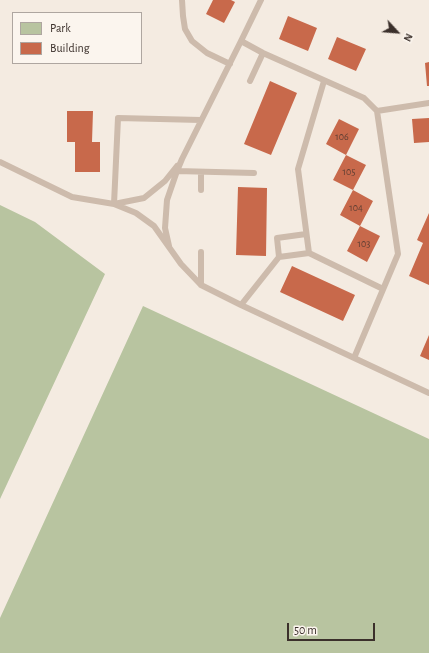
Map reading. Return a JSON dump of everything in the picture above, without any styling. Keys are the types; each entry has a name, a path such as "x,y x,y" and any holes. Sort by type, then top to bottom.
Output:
{"lane":[{"path":"182,0 185,29 192,41 207,53 230,64"},
{"path":"170,250 165,228 167,200 177,171 261,0"},
{"path":"241,42 364,98 377,111 398,254 354,358"},
{"path":"250,81 263,53"},
{"path":"309,253 298,169 324,81"},
{"path":"377,111 429,103"},
{"path":"114,204 118,118 201,120"},
{"path":"114,204 144,198 165,181 182,159"},
{"path":"0,162 72,197 114,204 136,213 154,226 181,264 201,284 241,305 429,393"},
{"path":"177,171 254,173"},
{"path":"201,172 201,190"},
{"path":"279,257 277,238 306,234"},
{"path":"201,252 201,284"},
{"path":"241,305 279,257 309,253 383,289"}],"green space":[{"path":"0,205 35,222 105,274 0,499"},
{"path":"143,306 429,439 429,653 0,653 0,618"}],"building":[{"path":"213,0 231,0 235,2 224,23 206,14"},
{"path":"288,16 317,28 308,51 279,39"},
{"path":"337,37 366,49 356,71 328,59"},
{"path":"429,62 429,86 427,86 425,63"},
{"path":"270,81 297,93 271,155 244,144"},
{"path":"67,111 93,111 92,142 100,142 100,172 75,172 75,142 67,142"},
{"path":"429,118 429,142 414,143 412,119"},
{"path":"339,119 359,129 346,155 326,144"},
{"path":"346,155 366,165 353,190 333,180"},
{"path":"238,187 267,188 266,256 236,255"},
{"path":"353,190 373,201 360,226 340,215"},
{"path":"429,213 429,285 409,276 423,243 417,240"},
{"path":"360,226 380,236 367,262 347,251"},
{"path":"292,266 355,295 343,321 280,292"},
{"path":"429,335 429,360 420,356"}]}
